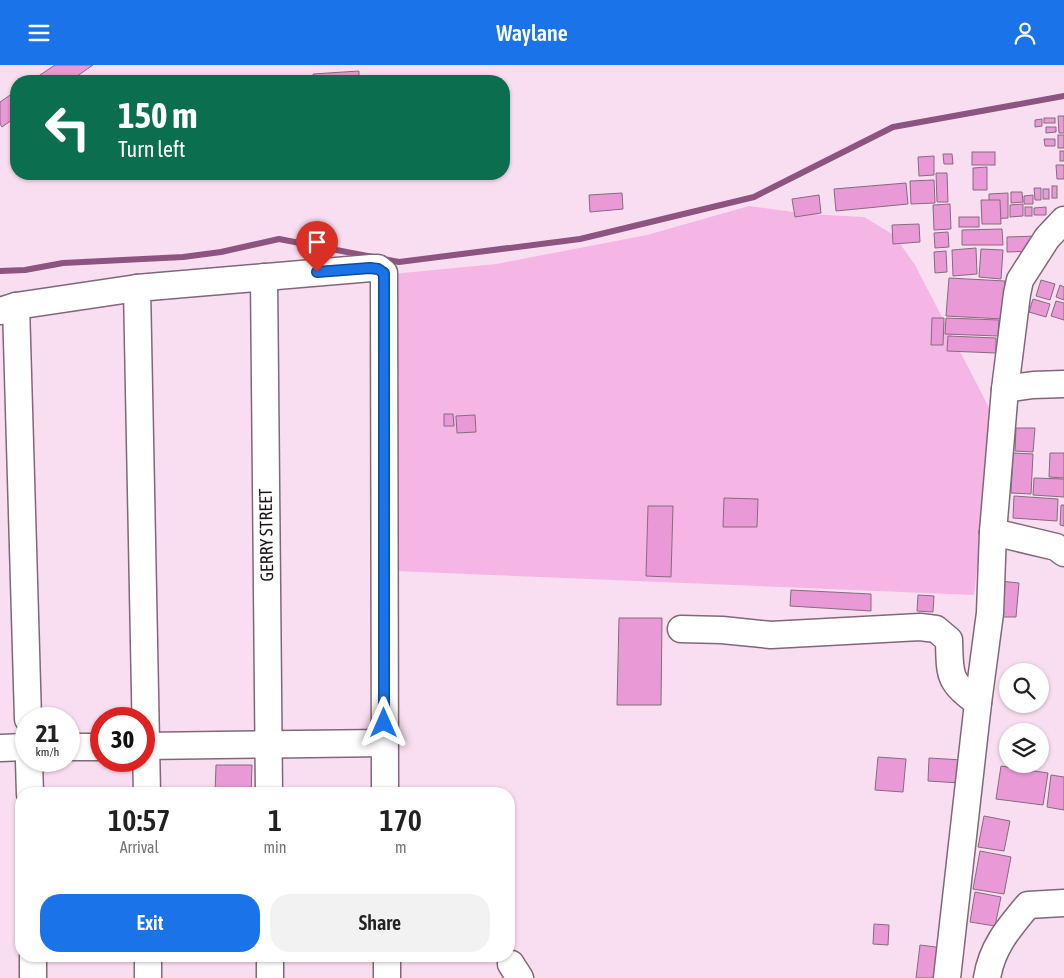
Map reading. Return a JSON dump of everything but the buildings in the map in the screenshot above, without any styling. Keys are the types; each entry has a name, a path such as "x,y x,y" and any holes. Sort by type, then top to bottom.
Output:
{"street":[{"path":"948,978 978,703 990,613 993,532 1005,389 1017,295 1020,280 1047,238 1064,220"},
{"path":"27,707 8,309 137,288 370,268 378,269 384,273 385,787"},
{"name":"GERRY STREET","path":"264,277 269,787"},
{"path":"137,288 144,707"},
{"path":"1005,389 1033,385 1064,384"},
{"path":"993,532 1056,547 1064,553"},
{"path":"681,629 722,630 771,635 920,627 936,629 948,640 950,672 960,690 978,703"},
{"path":"155,746 384,743"},
{"path":"0,748 15,747"},
{"path":"29,772 30,787"},
{"path":"146,772 147,787"},
{"path":"988,978 990,961 1007,930 1028,905 1064,903"},
{"path":"33,962 33,978"},
{"path":"148,962 148,978"},
{"path":"270,962 270,978"},
{"path":"387,962 387,978"}],"shaded area":[{"path":"749,206 808,214 864,217 894,235 915,265 995,419 974,595 394,571 392,274 496,264 647,235"}],"waterway":[{"path":"0,271 25,270 63,263 183,257 221,252 279,239 399,262 580,239 754,197 893,127 1064,96"}],"route":[{"path":"317,272 370,268 378,269 384,273 384,723"}]}
